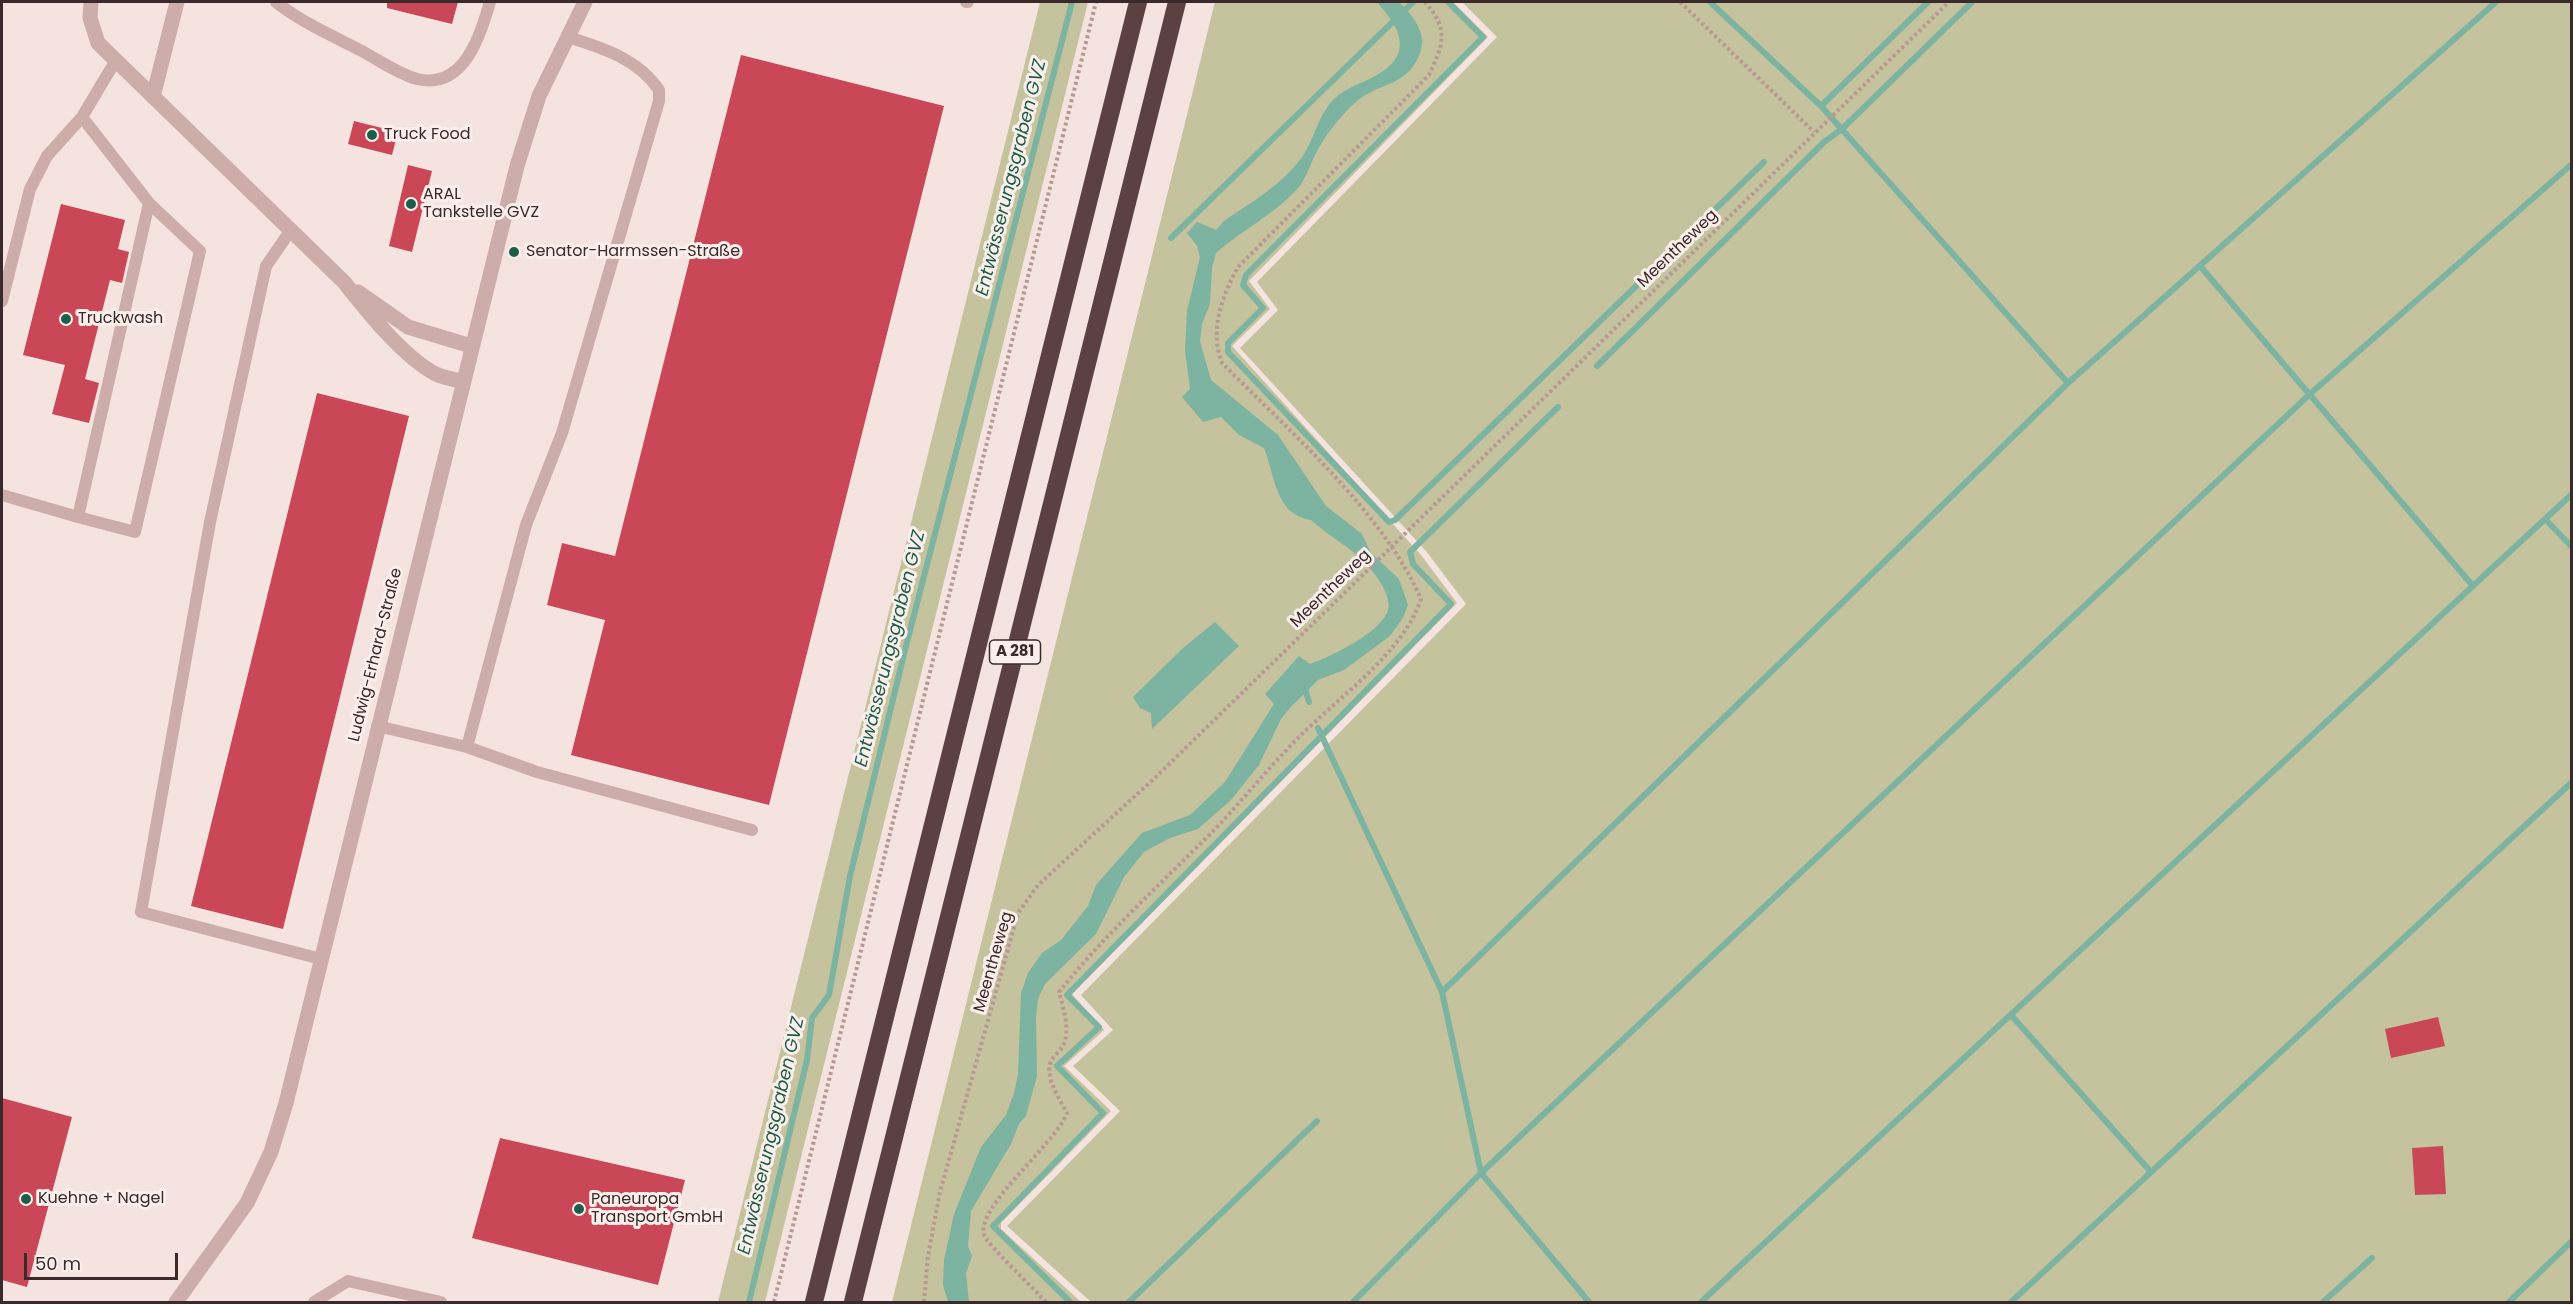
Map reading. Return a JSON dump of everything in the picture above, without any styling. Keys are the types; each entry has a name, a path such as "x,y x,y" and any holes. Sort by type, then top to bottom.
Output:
{"highway":[{"name":"A 281","path":"814,1302 1138,2"},
{"name":"A 281","path":"853,1302 1177,2"}],"street":[{"path":"91,2 90,18 98,43 344,282 367,312 416,361 436,375 463,382"},
{"path":"153,97 177,2"},
{"name":"Ludwig-Erhard-Straße","path":"176,1302 247,1203 272,1152 517,166 539,96 585,2"},
{"path":"344,282 408,327 471,346"}],"lane":[{"path":"276,2 315,27 417,79 437,79 459,69 467,60 490,2"},
{"path":"467,747 526,525 562,433 659,101 659,90 642,69 606,49 568,37"},
{"path":"2,301 30,189 48,156 82,117 116,60"},
{"path":"2,495 135,532 200,251 149,203 82,117"},
{"path":"78,517 149,203"},
{"path":"291,230 266,266 210,522 141,912 321,959"},
{"path":"377,726 467,747 537,772 752,830"},
{"path":"314,1302 348,1281 441,1302"}],"path":[{"path":"774,1302 1096,2"},
{"path":"1046,1302 984,1237 983,1221 1001,1195 1061,1128 1067,1113 1056,1093 1050,1073 1050,1063 1064,1044 1066,1021 1059,992 1086,958 1220,824 1297,738 1386,653 1414,619 1421,599 1392,546 1318,459 1222,363 1218,353 1216,326 1225,291 1238,267 1429,75 1443,44 1437,15 1425,2"},
{"path":"1680,2 1814,132"},
{"name":"Meentheweg","path":"924,1302 928,1256 940,1192 1018,913 1038,885 1111,820 1949,2"}],"shaded area":[{"path":"1040,2 1088,2 765,1302 718,1302"},
{"path":"1215,2 1453,2 1488,37 1249,281 1270,309 1232,346 1421,555 1457,603 1072,994 1104,1030 1064,1066 1111,1111 1001,1223 1001,1229 1081,1302 892,1302"},
{"path":"1377,2 1399,2 1417,25 1422,38 1422,46 1415,64 1401,78 1374,90 1357,101 1323,140 1298,188 1279,206 1216,253 1212,268 1210,304 1202,324 1200,341 1211,380 1278,435 1326,506 1362,534 1371,553 1399,579 1408,605 1403,618 1390,636 1344,670 1318,680 1290,708 1281,719 1259,765 1231,800 1198,829 1170,838 1144,852 1124,877 1096,934 1045,984 1038,999 1036,1018 1037,1076 1026,1116 1019,1124 1011,1144 971,1211 968,1246 972,1256 966,1274 969,1302 948,1302 943,1285 944,1260 954,1214 981,1147 1006,1115 1014,1093 1018,1074 1021,993 1028,973 1042,953 1061,940 1088,906 1096,885 1142,833 1190,815 1225,782 1274,704 1265,694 1299,656 1310,664 1353,644 1381,621 1389,607 1379,580 1366,564 1311,520 1299,517 1283,502 1264,448 1239,435 1221,417 1203,422 1182,397 1190,389 1185,350 1187,311 1200,257 1197,246 1187,233 1197,222 1216,230 1224,221 1278,183 1304,154 1321,118 1335,98 1379,74 1393,62 1398,54 1400,40 1391,19"},
{"path":"1462,2 2571,2 2571,1302 1091,1302 1007,1226 1120,1111 1073,1066 1113,1030 1081,995 1466,604 1426,551 1240,348 1278,310 1257,282 1497,37"},
{"path":"1215,622 1239,646 1152,729 1151,713 1140,708 1133,697 1183,648"}],"building":[{"path":"387,2 458,2 452,24 387,8"},
{"path":"741,55 944,106 769,805 571,755 605,620 547,605 562,543 615,556"},
{"path":"354,121 398,132 392,155 348,144"},
{"path":"408,165 432,171 412,252 389,246"},
{"name":"Truckwash","path":"61,204 125,220 118,249 129,252 122,283 110,280 85,379 99,383 89,423 52,414 65,365 23,355"},
{"path":"317,393 409,416 283,929 191,906"},
{"path":"2438,1017 2445,1046 2391,1058 2385,1029"},
{"name":"Kuehne + Nagel","path":"2,1098 72,1117 27,1287 2,1280"},
{"name":"Paneuropa Transport GmbH","path":"500,1138 685,1180 658,1285 472,1238"},
{"path":"2443,1146 2446,1194 2415,1195 2412,1148"}],"waterway":[{"name":"Entwässerungsgraben GVZ","path":"749,1302 807,1060 812,1018 829,995 850,876 905,650 1072,2"},
{"path":"1171,238 1413,2"},
{"path":"1448,2 1483,37 1246,275 1243,285 1263,308 1228,343 1228,352 1389,522 1395,520 1764,162"},
{"path":"1710,2 1821,106 2068,383"},
{"path":"1821,106 1928,2"},
{"path":"1597,366 1824,142 1842,129 1972,2"},
{"path":"1442,992 2068,383 2496,2"},
{"path":"1353,1302 1481,1173 2310,394 2572,164"},
{"path":"2200,266 2473,586"},
{"path":"1070,1302 993,1226 1103,1113 1057,1066 1099,1027 1067,995 1451,604 1413,564 1410,552 1558,407"},
{"path":"1701,1302 2572,494"},
{"path":"2545,519 2572,547"},
{"path":"1304,685 1309,702"},
{"path":"1318,728 1442,992 1481,1173 1589,1302"},
{"path":"2011,1302 2572,782"},
{"path":"2011,1015 2151,1172"},
{"path":"1129,1302 1317,1121"},
{"path":"2509,1302 2572,1241"},
{"path":"2323,1302 2372,1258"}],"place":[{"name":"Truck Food","path":"372,135"},
{"name":"ARAL Tankstelle GVZ","path":"411,204"},
{"name":"Senator-Harmssen-Straße","path":"514,252"},
{"name":"Truckwash","path":"66,319"},
{"name":"Kuehne + Nagel","path":"26,1199"},
{"name":"Paneuropa Transport GmbH","path":"579,1209"}]}
